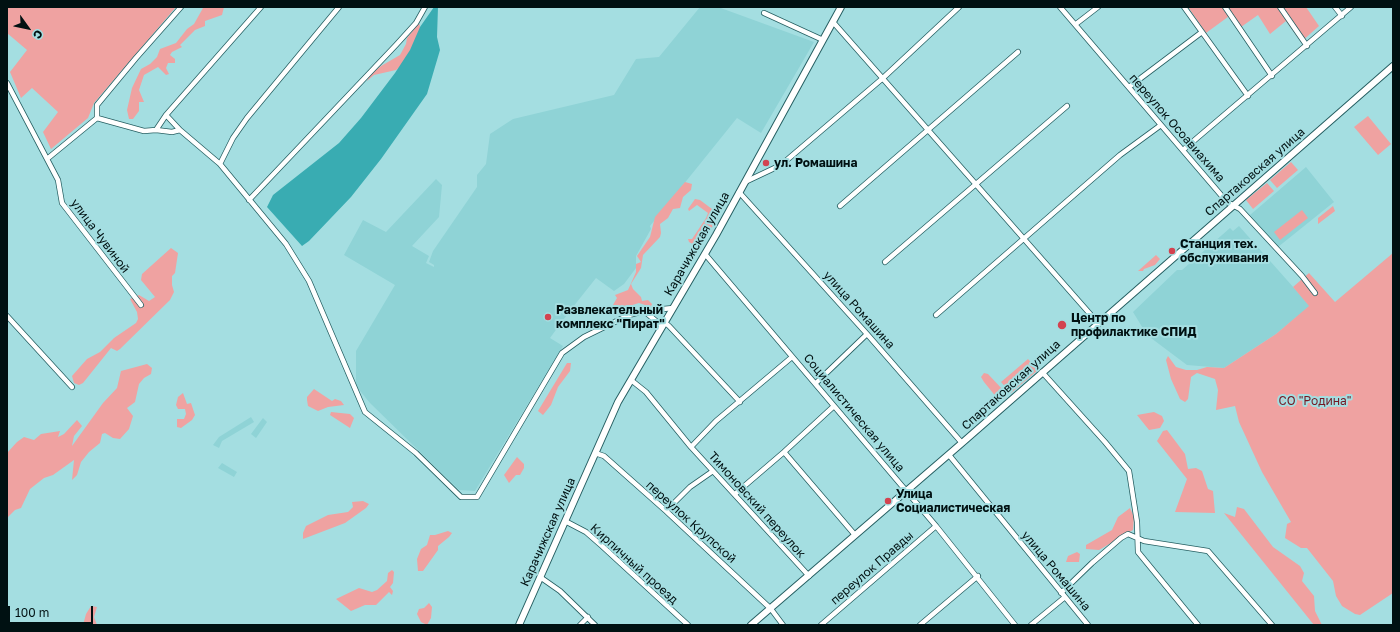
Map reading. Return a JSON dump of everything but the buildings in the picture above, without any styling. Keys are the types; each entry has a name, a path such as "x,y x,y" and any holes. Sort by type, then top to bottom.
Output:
{"street":[{"path":"97,118 97,105 181,7"},
{"path":"156,130 166,115 261,7"},
{"path":"220,164 233,138 247,118 339,7"},
{"name":"Карачижская улица","path":"519,625 618,402 705,254 841,7"},
{"path":"745,182 781,165 882,78 959,7"},
{"name":"переулок Осоавиахима","path":"1060,7 1227,202 1240,209 1302,276 1315,293"},
{"path":"1076,24 1098,7"},
{"path":"1184,7 1248,96"},
{"path":"1225,7 1272,76"},
{"path":"1280,7 1307,46"},
{"path":"1335,7 1342,16"},
{"path":"1183,150 1272,76 1351,7"},
{"path":"249,200 396,45 416,23 424,8"},
{"path":"764,13 824,40"},
{"path":"833,22 1098,324"},
{"path":"1129,87 1202,32"},
{"path":"840,206 1018,52"},
{"name":"Спартаковская улица","path":"751,625 949,455 1393,66"},
{"name":"улица Чувиной","path":"7,83 8,89 58,180 62,203 141,305"},
{"path":"885,262 1067,106"},
{"path":"166,115 180,130 220,164 286,244 309,281 365,412 416,453 462,497 478,496 562,353 584,337 629,315 644,311 673,308"},
{"path":"97,118 144,131 156,130 172,132 180,130"},
{"path":"47,159 97,118"},
{"path":"936,315 1024,241 1120,155 1161,125"},
{"name":"улица Ромашина","path":"739,192 868,334 962,443"},
{"name":"Социалистическая улица","path":"705,254 792,357 816,383 978,576 1015,625"},
{"path":"644,311 663,324 669,326 740,402"},
{"path":"7,316 72,387"},
{"path":"816,383 868,334"},
{"path":"691,447 716,421 792,357"},
{"path":"1042,372 1129,471 1137,522 1138,552 1198,625"},
{"name":"Тимоновский переулок","path":"631,380 646,392 691,447 809,576"},
{"path":"735,494 834,406"},
{"path":"784,452 855,535"},
{"name":"переулок Крупской","path":"595,453 604,456 666,511 771,609 783,625"},
{"name":"улица Ромашина","path":"949,455 1088,625"},
{"path":"666,511 690,487 713,471"},
{"name":"Кирпичный проезд","path":"565,521 586,532 688,625"},
{"name":"переулок Правды","path":"821,625 936,526"},
{"path":"1061,593 1121,538 1128,534 1144,541 1208,551 1272,625"},
{"path":"920,625 978,576"},
{"path":"540,577 560,591 595,625"},
{"path":"1031,625 1065,597"},
{"path":"580,625 588,617"}],"shaded area":[{"path":"434,7 438,7 437,37 440,50 427,94 381,159 351,197 309,241 302,246 267,207 273,195 339,143 361,118 395,73 410,50 420,27"},
{"path":"700,7 718,7 814,42 761,133 737,118 650,226 651,229 636,256 636,268 624,284 614,291 596,278 569,312 550,338 563,346 475,491 459,490 370,403 356,386 356,351 395,285 344,255 363,220 386,232 436,179 442,185 439,217 412,246 429,256 426,263 434,267 434,265 429,262 433,251 477,187 477,175 486,164 490,134 513,119 614,95 636,59 659,57"},
{"path":"1306,167 1334,202 1278,247 1250,215"},
{"path":"1239,226 1310,306 1276,334 1224,368 1187,365 1147,335 1133,312 1177,270 1182,270 1230,228 1233,231"},
{"path":"251,417 254,422 222,441 219,448 213,445 219,437"},
{"path":"263,418 267,422 256,438 251,434"},
{"path":"222,463 237,472 234,477 218,468"}],"green space":[{"path":"7,7 176,7 94,103 88,118 51,149 43,132 58,112 32,88 21,98 10,72 27,50 7,33"},
{"path":"224,7 222,15 205,21 205,26 195,30 180,45 182,47 172,52 170,55 175,59 175,63 168,63 166,68 169,74 166,75 158,67 144,75 139,90 144,102 139,102 139,111 133,119 129,119 127,110 132,88 141,69 150,64 157,57 160,49 176,43 187,29 194,24 203,8"},
{"path":"1188,7 1306,7 1319,26 1301,42 1286,21 1270,34 1258,15 1241,27 1232,14 1206,33"},
{"path":"419,23 421,30 402,65 396,70 374,75 367,81 370,75 381,66 400,55 406,44 407,38"},
{"path":"1368,116 1391,144 1378,155 1354,127"},
{"path":"1291,162 1298,170 1277,188 1270,180"},
{"path":"685,182 692,184 691,190 683,197 680,208 673,209 668,218 660,224 660,237 643,255 641,268 631,284 633,289 641,297 642,301 648,300 652,304 651,307 639,303 629,306 618,306 613,314 611,313 610,310 617,298 615,295 628,290 636,272 636,264 641,262 637,256 650,237 655,217"},
{"path":"1267,183 1274,191 1253,209 1246,200"},
{"path":"695,199 700,200 716,212 718,219 701,242 696,246 689,242 688,239 692,239 708,213 697,205 689,211 688,209"},
{"path":"1333,206 1335,211 1318,224 1318,218"},
{"path":"1302,210 1308,218 1280,240 1274,232"},
{"path":"171,248 178,253 175,273 172,276 174,292 170,300 120,349 117,351 111,348 83,383 79,385 74,383 72,376 87,359 100,352 114,338 136,323 138,319 137,312 130,299 139,295 149,301 155,297 141,280 142,274"},
{"name":"СО \"Родина\"","path":"1393,253 1393,593 1360,615 1355,614 1342,606 1336,596 1333,581 1307,548 1301,548 1285,538 1287,524 1291,522 1262,472 1239,422 1235,406 1216,410 1218,390 1215,379 1197,373 1191,377 1188,399 1185,402 1180,399 1171,379 1166,360 1168,356 1176,367 1186,370 1197,370 1207,367 1224,368 1276,334 1309,306 1293,287 1309,273 1335,302"},
{"path":"1156,255 1160,259 1155,265 1144,269 1143,271 1138,271"},
{"path":"1028,359 1038,370 1011,393 1001,382"},
{"path":"567,363 571,363 570,371 558,387 551,405 543,415 538,411"},
{"path":"147,364 152,368 151,374 144,378 139,384 135,402 127,408 133,416 129,429 120,439 113,438 105,433 102,434 100,443 89,452 81,462 77,475 72,480 74,460 53,475 44,478 30,489 21,508 15,510 7,518 7,453 17,442 24,437 34,440 41,434 60,431 58,437 64,434 77,420 82,426 74,436 72,446 103,403 117,388 121,371"},
{"path":"984,373 988,374 1004,391 1007,395 1006,398 999,400 997,398 981,377"},
{"path":"314,389 332,401 335,399 341,401 344,405 328,407 318,411 308,406 307,397"},
{"path":"183,393 187,404 191,403 195,415 192,420 181,428 177,427 177,419 184,419 186,414 185,409 178,409 176,405 178,397"},
{"path":"331,412 350,414 354,418 350,428 330,415"},
{"path":"1154,412 1162,416 1164,421 1160,428 1149,430 1137,415"},
{"path":"1167,430 1185,454 1188,469 1196,468 1202,471 1208,489 1213,491 1215,513 1175,512 1187,479 1157,441 1163,431"},
{"path":"517,457 524,464 524,468 520,475 516,475 509,483 504,475"},
{"path":"363,501 369,504 366,508 345,523 303,539 303,533 306,526 328,515 348,512 353,507 352,502"},
{"path":"1237,507 1244,509 1273,547 1300,566 1304,573 1302,581 1314,596 1315,611 1322,625 1314,625 1224,513 1235,517"},
{"path":"1130,508 1134,517 1133,530 1099,550 1086,549 1086,545 1112,530 1118,517"},
{"path":"448,531 452,533 438,546 438,550 423,571 418,571 417,559 421,549 427,545 430,535"},
{"path":"1077,552 1080,554 1079,562 1066,562 1068,556"},
{"path":"392,570 394,572 393,583 390,587 393,591 392,595 389,592 376,605 365,605 351,611 336,599 359,588 372,592 377,590 387,581 388,573"},
{"path":"429,603 432,607 431,618 427,625 421,622 417,614 419,609 424,608"},
{"path":"91,606 97,607 94,617 97,625 83,625 86,614"}],"place":[{"name":"ул. Ромашина","path":"766,163"},
{"name":"Станция тех. обслуживания","path":"1172,251"},
{"name":"Развлекательный комплекс \"Пират\"","path":"548,317"},
{"name":"Центр по профилактике СПИД","path":"1062,325"},
{"name":"Улица Социалистическая","path":"888,501"}]}
